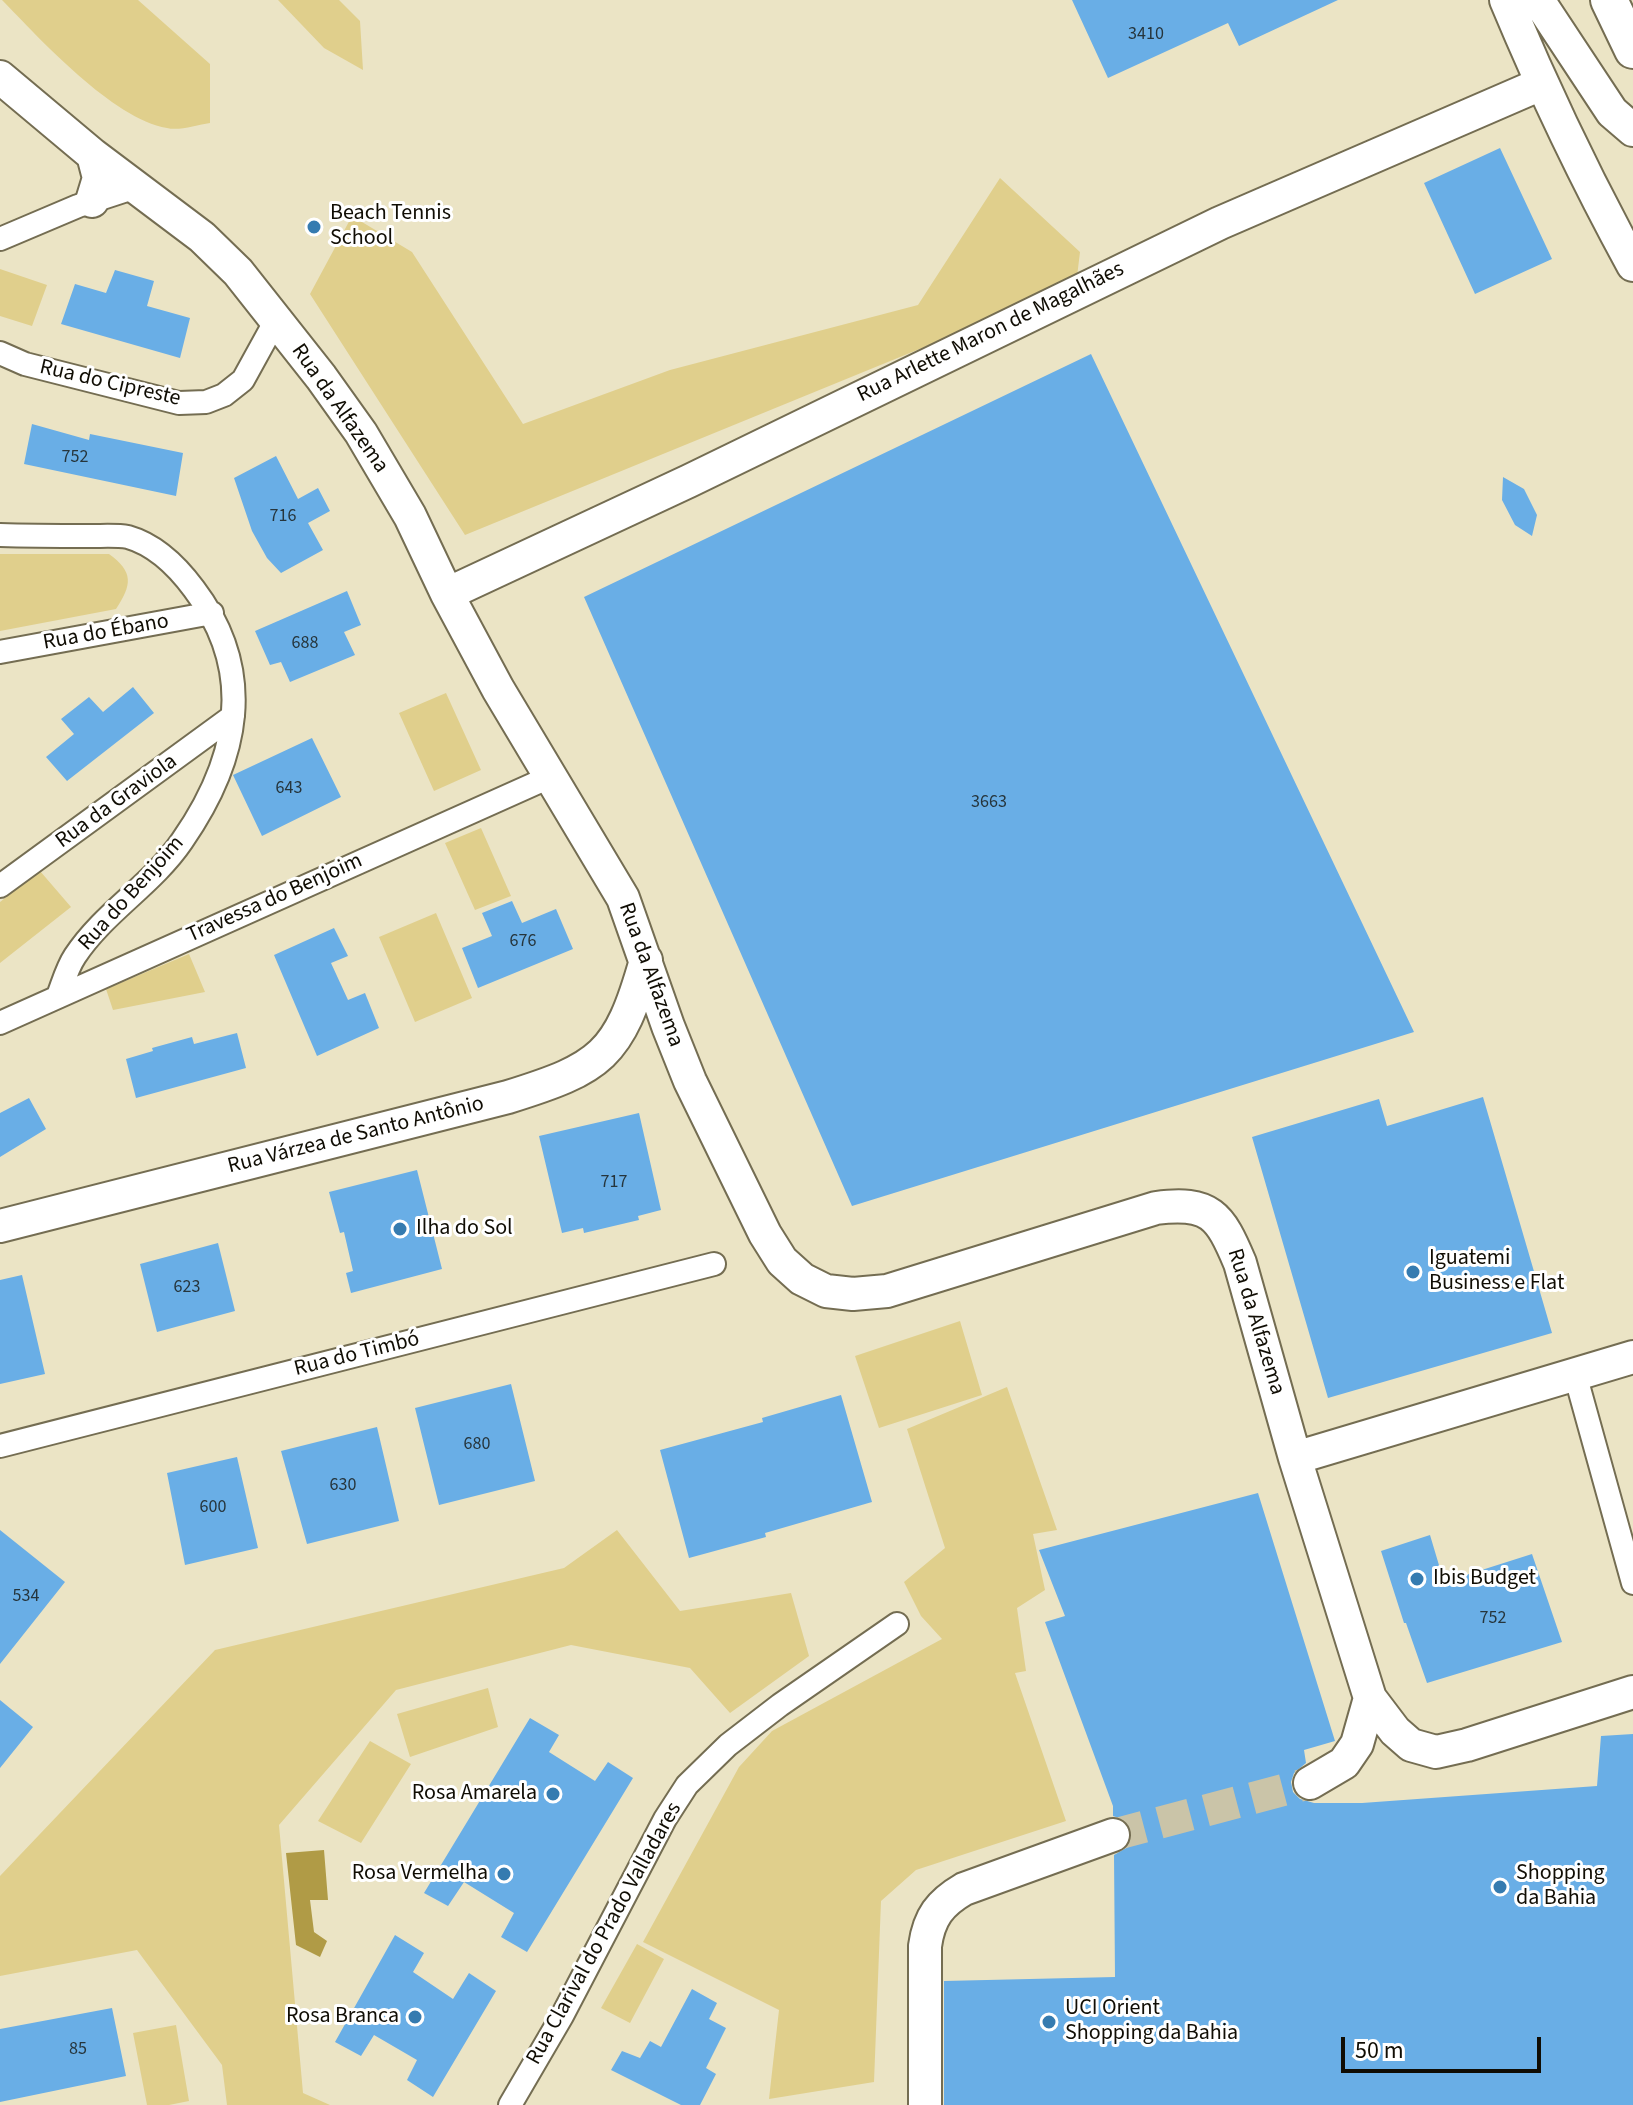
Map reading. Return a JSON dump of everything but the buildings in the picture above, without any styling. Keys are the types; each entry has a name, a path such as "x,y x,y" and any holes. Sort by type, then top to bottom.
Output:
{"main road":[{"path":"1609,0 1633,50"}],"street":[{"path":"1506,0 1541,84 1633,265"},
{"path":"1538,0 1612,112 1633,130"},
{"name":"Rua da Alfazema","path":"0,77 93,155 202,237 238,272 361,433 410,516 498,689 623,898 668,1026 697,1095 765,1234 782,1261 802,1279 826,1291 853,1294 887,1291 1156,1208 1180,1205 1199,1208 1215,1218 1229,1236 1240,1263 1295,1458 1370,1698 1395,1731 1411,1745 1436,1752 1633,1692"},
{"name":"Rua Arlette Maron de Magalhães","path":"447,594 689,481 1220,223 1541,84"},
{"path":"92,201 99,178 93,155"},
{"path":"0,239 92,201 136,187"},
{"name":"Rua do Cipreste","path":"0,353 25,364 179,403 206,402 224,395 243,380 276,320"},
{"name":"Rua do Benjoim","path":"0,535 126,537 154,548 180,571 212,613 226,644 234,684 233,716 226,756 207,802 181,843 143,886 103,922 74,958 58,996"},
{"name":"Rua do Ébano","path":"0,652 212,613"},
{"name":"Rua da Graviola","path":"0,886 233,716"},
{"name":"Travessa do Benjoim","path":"0,1023 552,776"},
{"name":"Rua Várzea de Santo Antônio","path":"0,1226 493,1101 553,1083 593,1063 617,1038 633,1004 646,960"},
{"name":"Rua do Timbó","path":"0,1446 714,1264"},
{"path":"1295,1458 1633,1357"},
{"path":"1575,1374 1633,1583"},
{"name":"Rua Clarival do Prado Valladares","path":"510,2105 562,2016 665,1819 687,1785 728,1745 780,1705 897,1624"},
{"path":"1310,1783 1344,1763 1357,1744 1370,1698"},
{"path":"925,2105 925,1946 928,1927 935,1912 964,1889 1113,1835"}],"shaded area":[{"path":"2,0 138,0 210,64 210,123 172,129 146,122 124,110 78,75"},
{"path":"278,0 339,0 360,21 363,70 324,48"},
{"path":"1000,178 1080,252 1076,285 465,535 310,294 352,216 412,252 523,424 670,370 918,305"},
{"path":"0,269 47,285 32,326 0,316"},
{"path":"0,554 109,554 123,567 128,579 127,586 116,609 0,631"},
{"path":"446,693 481,770 434,791 399,713"},
{"path":"481,828 511,896 475,910 445,843"},
{"path":"40,871 71,907 0,963 0,902"},
{"path":"436,913 472,998 415,1022 379,937"},
{"path":"189,954 205,992 113,1010 106,989"},
{"path":"960,1321 982,1395 879,1428 855,1356"},
{"path":"1007,1387 1057,1530 1033,1534 1045,1590 1017,1608 1026,1671 1015,1673 1066,1821 916,1870 881,1901 874,2082 769,2099 779,2010 643,1942 739,1767 772,1731 942,1639 921,1616 904,1582 945,1548 907,1429"},
{"path":"617,1530 680,1611 791,1593 809,1656 730,1713 690,1668 571,1645 396,1690 279,1825 303,2093 330,2105 227,2105 222,2065 137,1950 0,1976 0,1876 215,1650 564,1568"},
{"path":"488,1688 498,1727 410,1757 397,1714"},
{"path":"370,1741 411,1764 361,1843 318,1821"},
{"path":"324,1850 328,1900 310,1900 314,1932 327,1941 320,1957 296,1945 286,1853"},
{"path":"637,1944 664,1959 630,2023 601,2008"},
{"path":"176,2025 189,2101 147,2105 133,2033"}],"tunnel":[{"path":"1113,1835 1310,1783"}],"place":[{"name":"Beach Tennis School","path":"314,227"},
{"name":"Ilha do Sol","path":"400,1229"},
{"name":"Iguatemi Business e Flat","path":"1413,1272"},
{"name":"Ibis Budget","path":"1417,1579"},
{"name":"Rosa Amarela","path":"553,1794"},
{"name":"Rosa Vermelha","path":"504,1874"},
{"name":"Shopping da Bahia","path":"1500,1887"},
{"name":"Rosa Branca","path":"415,2017"},
{"name":"UCI Orient Shopping da Bahia","path":"1049,2022"}]}
